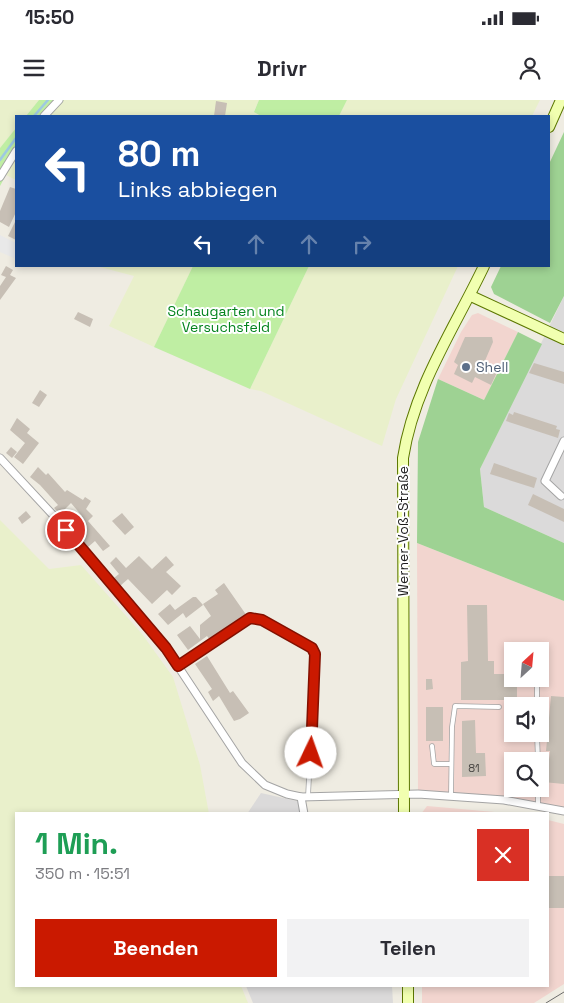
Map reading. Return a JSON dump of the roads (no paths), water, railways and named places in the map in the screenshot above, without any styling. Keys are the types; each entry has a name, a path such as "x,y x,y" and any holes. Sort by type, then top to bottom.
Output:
{"main road":[{"path":"550,125 562,100"},
{"name":"Werner-Voß-Straße","path":"404,812 403,458 406,436 421,391 471,296 484,267"},
{"path":"471,296 564,339"},
{"path":"408,987 408,1003"}],"street":[{"path":"45,115 60,100"},
{"path":"0,177 15,153"},
{"path":"561,496 545,482 564,441"},
{"path":"0,458 66,530 166,648 242,763 265,784 287,794 304,797 404,793 451,795 504,800 564,811"},
{"path":"304,797 304,812"}],"lane":[{"path":"178,666 250,618 262,620 312,648 315,654 304,797"},
{"path":"451,795 455,706 499,707"},
{"path":"432,746 434,764 452,764"},
{"path":"538,797 538,806"}],"waterway":[{"path":"35,115 48,100"},
{"path":"0,160 15,139"}],"tram line":[{"path":"546,1003 564,992"}],"place":[{"name":"Shell","path":"466,367"}],"park label":[{"name":"Schaugarten und Versuchsfeld","path":"226,320"}]}
